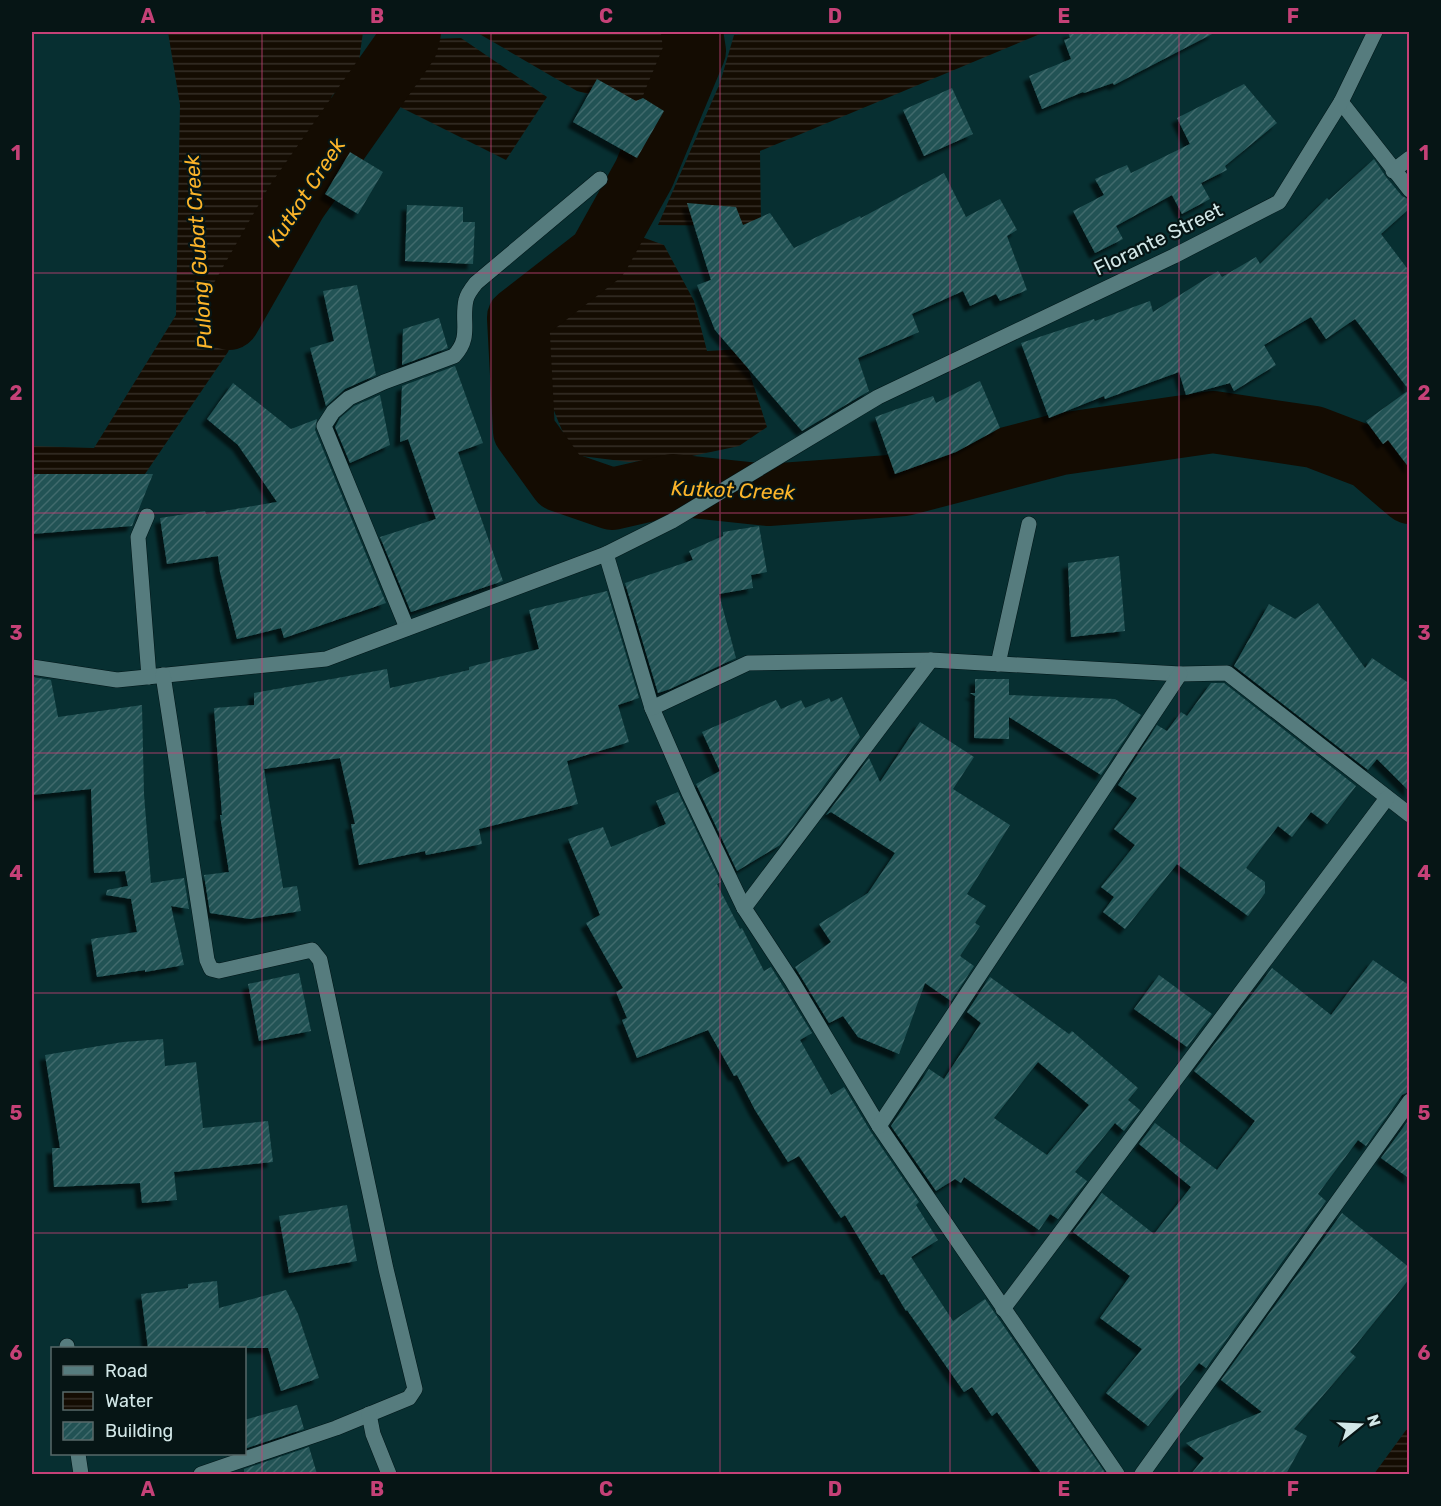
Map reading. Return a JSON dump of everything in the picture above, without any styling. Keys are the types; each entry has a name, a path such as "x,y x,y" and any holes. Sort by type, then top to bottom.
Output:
{"street":[{"name":"Florante Street","path":"32,667 117,680 326,659 606,554 672,521 878,397 1174,256 1279,202 1341,102 1375,32"},
{"path":"1341,102 1410,190"},
{"path":"1393,171 1410,158"},
{"path":"407,628 324,426 333,412 349,398 384,382 454,356 462,348 465,334 466,299 476,284 600,179"},
{"path":"147,516 138,537 156,676 207,960 211,969 219,971 312,950 320,960 386,1269 415,1389 409,1398 336,1428 201,1474"},
{"path":"998,664 1029,524"},
{"path":"606,554 652,708 689,793 744,908 792,981 879,1126 1117,1474"},
{"path":"652,708 748,663 932,660 1180,674 1227,673 1410,815"},
{"path":"744,908 932,660"},
{"path":"879,1126 1180,674"},
{"path":"1003,1309 1387,798"},
{"path":"1142,1474 1410,1101"},
{"path":"369,1414 389,1474"},
{"path":"78,1455 81,1474"}],"water":[{"name":"Pulong Gubat Creek","path":"168,32 363,32 358,68 332,96 228,352 111,524 32,527 32,446 94,448 176,315 180,105"},
{"path":"476,32 680,32 685,52 659,101 640,107 577,91"},
{"path":"761,32 1040,32 1040,34 760,151 761,226 658,225 720,83 734,35"},
{"path":"461,38 547,97 506,160 396,105 430,39"},
{"path":"639,236 664,245 694,301 707,351 742,349 767,427 739,446 692,456 629,462 573,455 551,403 545,382 541,362 541,343 545,326 555,312 613,274"},
{"path":"1409,1426 1409,1474 1374,1474"}],"building":[{"path":"1068,32 1216,32 1114,85 1113,83 1083,92 1042,109 1029,76 1071,59 1064,40 1070,38"},
{"path":"597,79 636,101 643,98 664,111 637,158 573,122"},
{"path":"1244,84 1277,123 1225,166 1227,170 1201,183 1210,199 1182,214 1172,195 1116,226 1123,239 1095,253 1073,211 1104,195 1095,179 1127,165 1131,173 1190,144 1177,118"},
{"path":"952,88 973,134 924,156 903,110"},
{"path":"350,152 383,172 358,214 325,194"},
{"path":"1374,159 1402,196 1410,200 1410,208 1381,234 1410,272 1410,469 1388,440 1383,444 1366,421 1409,390 1355,319 1326,339 1311,317 1264,345 1276,365 1234,391 1230,383 1186,395 1179,372 1105,399 1104,396 1049,418 1021,343 1094,319 1095,321 1150,301 1153,312 1218,271 1222,277 1256,257 1260,264 1327,198 1329,200"},
{"path":"944,173 966,217 1000,199 1017,230 1007,236 1027,290 1000,301 996,294 970,306 963,291 912,314 919,332 858,358 869,391 802,431 715,330 697,285 711,280 687,203 736,207 743,225 770,213 794,248 860,216 861,218"},
{"path":"407,205 463,207 463,222 475,222 473,264 405,261"},
{"path":"357,285 376,375 345,389 326,406 310,348 334,341 323,291"},
{"path":"439,318 448,348 402,365 403,329"},
{"path":"455,366 483,443 458,452 503,581 411,612 380,537 436,519 408,439 400,442 402,386"},
{"path":"980,381 1000,428 956,452 895,474 875,417 933,396 936,403"},
{"path":"233,383 291,429 317,419 315,430 386,603 284,638 281,628 237,639 218,556 167,564 160,518 205,511 206,514 277,502 238,445 207,419"},
{"path":"380,395 390,445 350,463 335,427 340,418 354,406"},
{"path":"32,474 153,474 132,526 32,534"},
{"path":"759,526 767,572 751,575 753,588 719,594 736,658 658,693 625,583 693,560 689,551 723,536 723,532"},
{"path":"1119,556 1125,631 1071,637 1068,563"},
{"path":"607,591 639,698 618,705 629,742 567,761 578,804 479,829 482,844 426,855 425,851 359,865 351,824 355,824 340,758 264,769 283,888 297,886 301,911 250,919 210,913 204,875 229,872 220,815 222,815 214,708 254,705 254,693 387,669 390,688 469,670 469,667 539,649 529,610"},
{"path":"1318,603 1365,668 1372,658 1410,684 1410,792 1377,759 1368,770 1234,666 1269,604 1295,619"},
{"path":"32,677 51,680 58,717 142,705 144,794 151,883 184,878 189,909 171,906 184,965 97,977 91,939 137,932 131,899 106,895 107,890 128,886 125,871 94,873 91,789 32,795"},
{"path":"975,679 1009,679 1009,695 1115,699 1141,715 1101,775 1009,717 1009,739 974,738 975,696 970,693 975,693"},
{"path":"1211,683 1224,683 1356,786 1327,824 1311,812 1292,837 1278,826 1246,868 1265,882 1265,893 1248,916 1177,864 1125,929 1103,912 1114,897 1101,887 1135,845 1114,829 1137,798 1118,785 1157,725 1167,731 1181,712 1187,716"},
{"path":"842,697 860,737 780,845 737,871 696,784 720,771 702,732 776,700 781,709 801,700 805,708 829,698 831,702"},
{"path":"920,722 974,757 953,789 1010,825 967,894 986,906 975,923 980,926 960,956 974,966 951,1001 925,983 899,1054 858,1037 843,1016 829,1023 795,967 831,942 819,924 868,893 895,853 831,812 826,815 869,758 880,782"},
{"path":"678,792 721,882 717,884 740,929 742,928 764,971 771,967 812,1033 800,1040 831,1095 844,1087 871,1132 919,1202 916,1205 938,1240 911,1257 953,1321 985,1299 1106,1474 1042,1474 997,1412 992,1416 972,1387 964,1392 906,1311 884,1274 881,1275 845,1215 841,1218 799,1156 788,1162 708,1030 637,1058 622,1020 627,1018 616,992 623,988 586,923 600,915 568,839 603,827 611,847 666,824 656,801"},
{"path":"1373,960 1410,986 1410,1091 1402,1095 1366,1146 1358,1140 1318,1194 1326,1201 1206,1368 1199,1363 1148,1426 1106,1393 1142,1349 1100,1318 1130,1276 1073,1232 1102,1193 1154,1234 1191,1187 1139,1144 1155,1123 1217,1170 1255,1121 1194,1071 1272,968 1331,1015"},
{"path":"299,973 311,1031 259,1041 248,984"},
{"path":"1159,975 1212,1014 1187,1047 1134,1009"},
{"path":"990,977 1069,1034 1072,1031 1138,1088 1128,1100 1140,1110 1124,1131 1115,1123 1075,1172 1087,1181 1058,1219 1050,1214 1039,1230 964,1177 961,1183 955,1179 936,1191 891,1126 929,1069 944,1079 981,1023 967,1012","holes":["1038,1062 1089,1105 1047,1155 994,1118"]},
{"path":"163,1039 165,1066 196,1062 203,1128 268,1121 273,1162 174,1172 177,1200 142,1203 140,1183 54,1187 52,1148 60,1148 45,1055 123,1042"},
{"path":"1410,1118 1410,1179 1381,1158"},
{"path":"347,1205 357,1261 289,1273 279,1216"},
{"path":"1342,1213 1410,1268 1410,1278 1350,1352 1356,1357 1294,1429 1307,1436 1286,1474 1191,1474 1204,1458 1186,1443 1262,1412 1221,1380"},
{"path":"217,1281 219,1308 286,1290 298,1314 319,1378 281,1391 268,1348 148,1347 141,1294 188,1288 188,1284"},
{"path":"297,1405 304,1429 246,1448 246,1419"},
{"path":"309,1447 317,1474 244,1474 244,1469"}],"waterway":[{"name":"Kutkot Creek","path":"229,319 296,202 407,44 410,32"},
{"name":"Kutkot Creek","path":"692,32 695,51 644,174 599,255 518,318 524,431 560,481 612,499 673,485 768,495 904,485 1061,444 1213,422 1314,437 1369,458 1410,493"}]}
